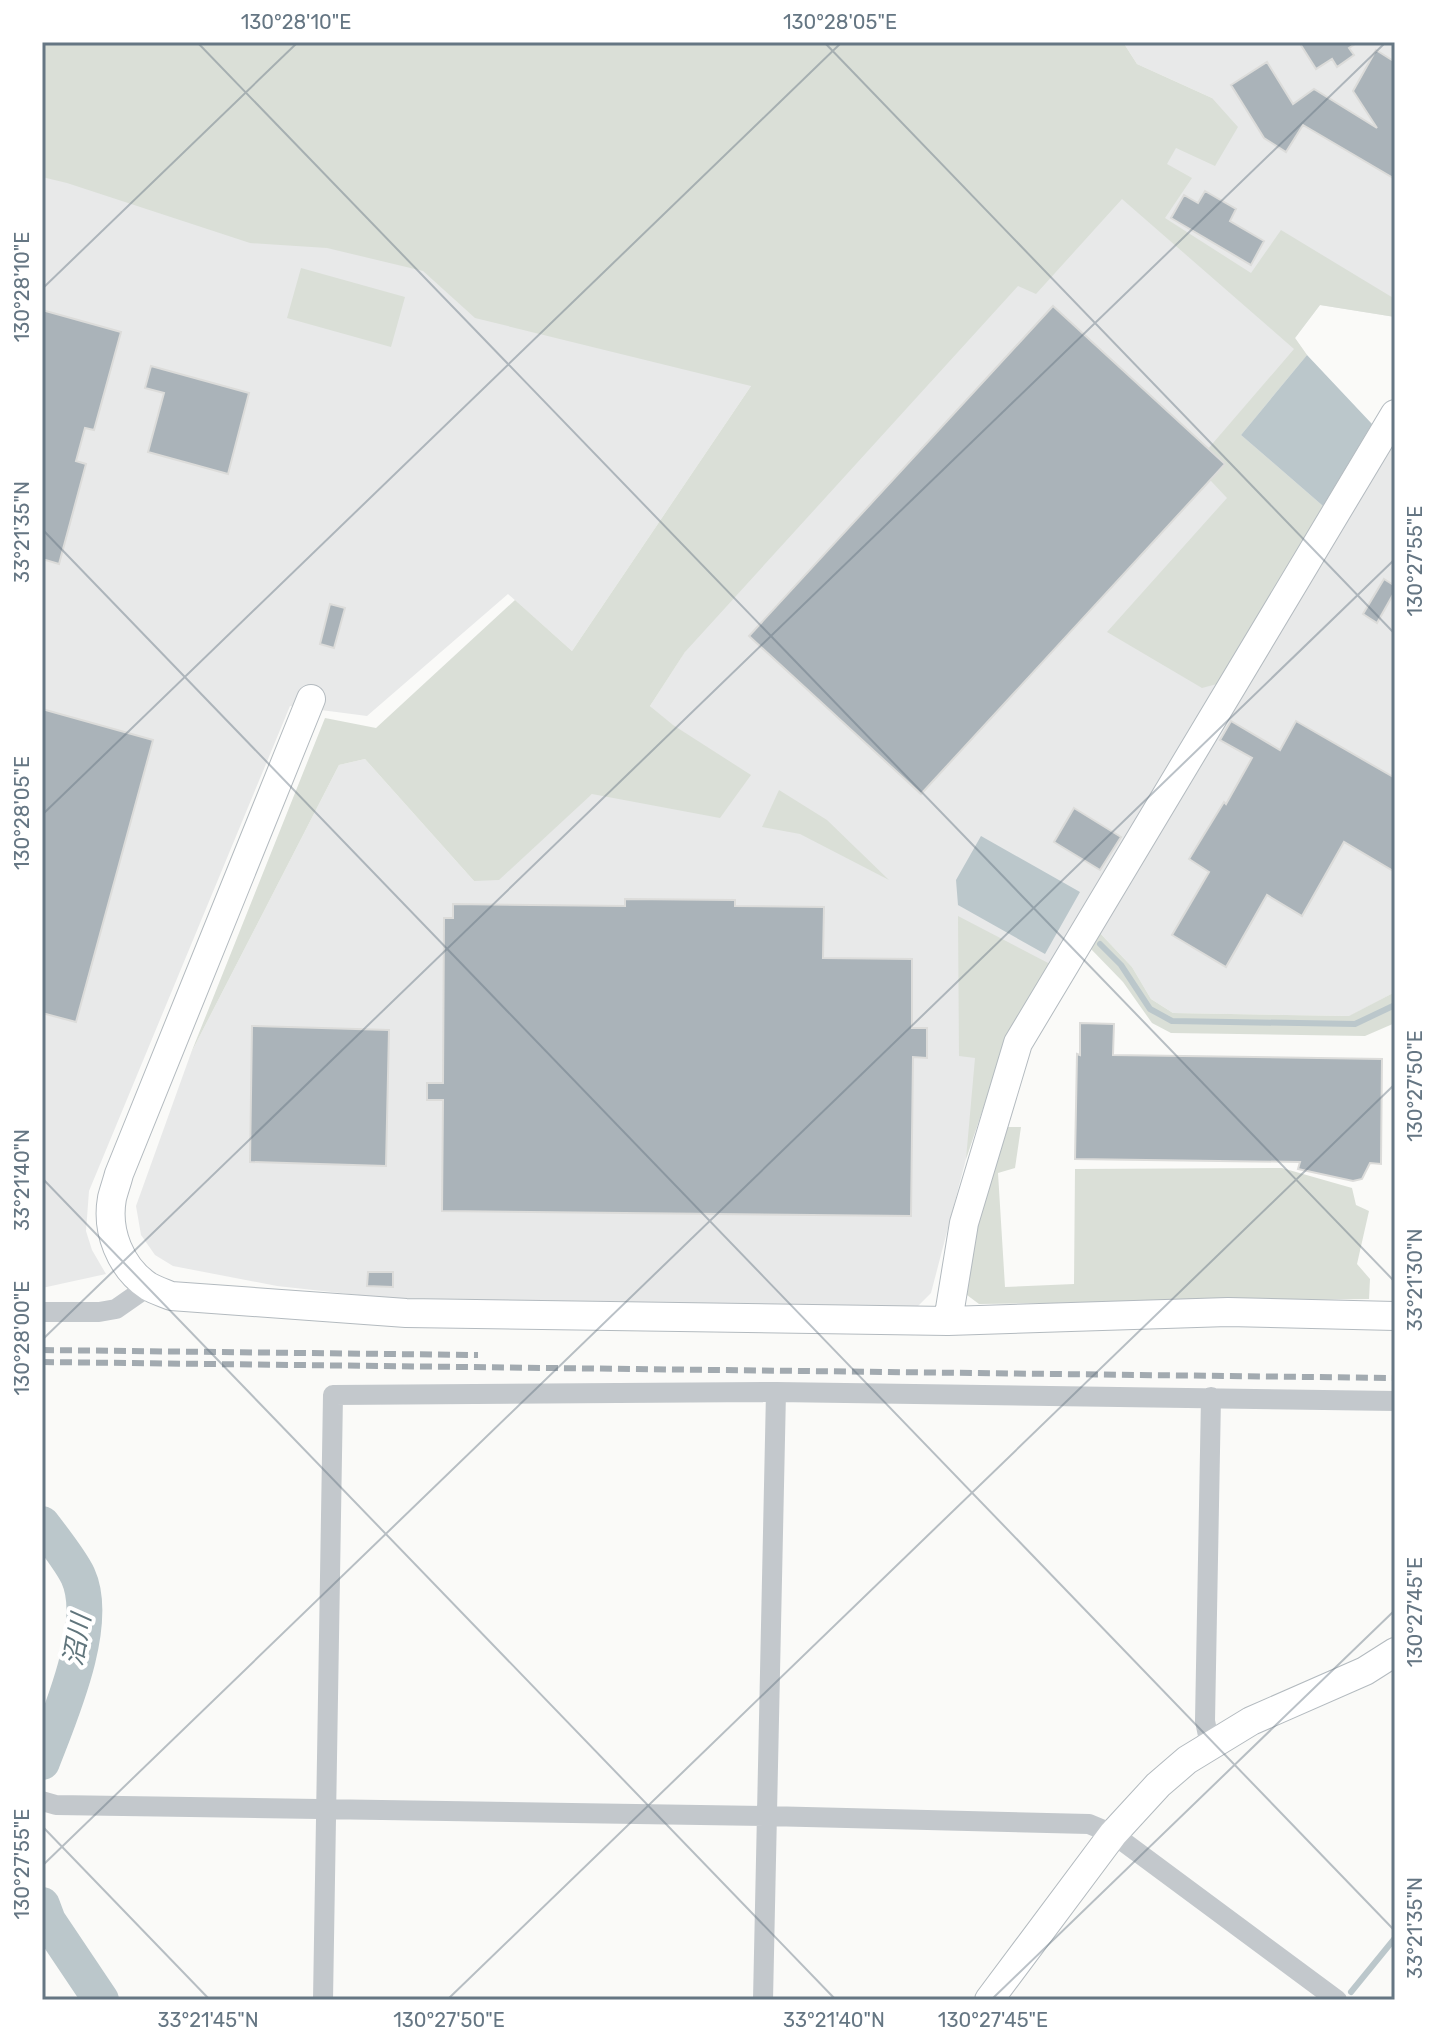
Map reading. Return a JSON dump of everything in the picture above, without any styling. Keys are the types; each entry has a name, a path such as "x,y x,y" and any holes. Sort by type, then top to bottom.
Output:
{"street":[{"path":"948,1321 964,1223 1018,1043 1395,414"},
{"path":"311,699 115,1187 112,1226 117,1250 130,1270 149,1286 171,1296 406,1313 948,1321 1228,1312 1395,1316"},
{"path":"42,1312 116,1309 149,1286"},
{"path":"763,2000 776,1392"},
{"path":"323,2000 333,1395 776,1392 1395,1401"},
{"path":"1210,1745 1205,1721 1211,1397"},
{"path":"989,2000 1113,1834 1158,1785 1187,1760 1251,1721 1365,1671 1395,1652"},
{"path":"49,1803 1089,1824 1113,1834 1337,2000"}],"shaded area":[{"path":"42,42 1123,42 1137,64 1212,98 1238,127 1215,166 1176,148 1167,164 1192,178 1165,218 1251,273 1281,230 1395,299 1395,317 1320,305 1295,338 1307,355 1241,435 1323,506 1217,684 1202,688 1107,632 1227,498 1195,464 1294,349 1122,199 1036,294 1018,286 685,652 650,706 673,725 751,775 720,818 592,794 499,880 474,881 365,759 339,765 191,1053 325,718 376,728 515,600 572,651 751,386 475,318 423,271 327,248 250,243 42,177"},
{"path":"1123,42 1395,42 1395,317 1320,305 1295,338 1307,355 1241,435 1323,506 1009,1031 966,1159 931,1293 917,1307 440,1304 277,1286 173,1266 155,1255 141,1235 136,1206 191,1053 339,765 365,759 474,881 592,794 672,725 650,706 853,391 1153,137 1215,165 1212,98 1137,64"},
{"path":"42,162 763,359 751,386 572,651 508,594 367,716 290,706 89,1191 86,1231 92,1250 106,1274 42,1288"},
{"path":"301,268 405,297 391,347 287,318"},
{"path":"1307,355 1372,424 1323,506 1241,435"},
{"path":"1395,435 1395,992 1350,1016 1173,1013 1151,999 1132,967 1098,931"},
{"path":"779,790 827,820 889,880 800,834 762,827"},
{"path":"981,836 1080,892 1045,954 958,905 956,880"},
{"path":"958,916 1050,964 1009,1031 966,1159 975,1058 959,1056"},
{"path":"1098,931 1132,967 1151,999 1173,1013 1349,1016 1395,992 1395,1023 1365,1036 1171,1033 1152,1023 1123,982 1090,948"},
{"path":"1005,1127 1021,1127 1015,1168 998,1173 1005,1287 1074,1284 1075,1169 1282,1168 1352,1188 1356,1205 1369,1211 1357,1264 1370,1279 1369,1299 979,1304 967,1295 961,1273"}],"building":[{"path":"1299,42 1358,42 1349,48 1354,55 1337,67 1332,59 1316,69"},
{"path":"1376,50 1395,62 1395,179 1303,125 1286,152 1264,138 1231,85 1267,62 1293,104 1314,89 1377,128 1353,91"},
{"path":"1205,191 1236,209 1230,221 1264,241 1251,265 1171,218 1184,195 1198,203"},
{"path":"1053,306 1225,464 921,794 749,636"},
{"path":"42,310 121,332 94,430 85,428 76,461 86,464 59,564 42,559"},
{"path":"151,366 249,393 228,474 148,452 164,393 145,388"},
{"path":"1384,579 1395,586 1395,591 1377,623 1363,614"},
{"path":"330,604 345,608 334,648 320,644"},
{"path":"42,709 153,740 76,1022 42,1013"},
{"path":"1231,721 1280,750 1296,721 1395,778 1395,872 1344,842 1302,916 1267,895 1226,967 1172,935 1209,872 1189,859 1252,758 1220,740"},
{"path":"1074,808 1121,837 1100,870 1054,842"},
{"path":"625,899 735,900 735,906 824,907 823,958 912,959 912,1028 927,1028 927,1058 913,1057 911,1216 442,1211 443,1100 427,1100 427,1083 443,1083 444,918 453,918 453,904 625,906"},
{"path":"1080,1023 1114,1024 1113,1055 1382,1059 1381,1164 1370,1163 1362,1179 1353,1181 1298,1169 1300,1162 1075,1159"},
{"path":"252,1026 389,1030 386,1166 250,1162"},
{"path":"368,1272 393,1272 393,1287 367,1286"}],"waterway":[{"path":"1100,944 1121,965 1150,1009 1172,1021 1355,1024 1395,1005"},
{"name":"沼川","path":"42,1524 78,1576 84,1596 81,1644 75,1669 42,1762"},
{"name":"沼川","path":"42,1905 48,1921 101,2000"},
{"path":"1351,1992 1395,1938"}],"railway":[{"path":"42,1350 478,1355"},
{"path":"42,1362 1395,1378"}]}
